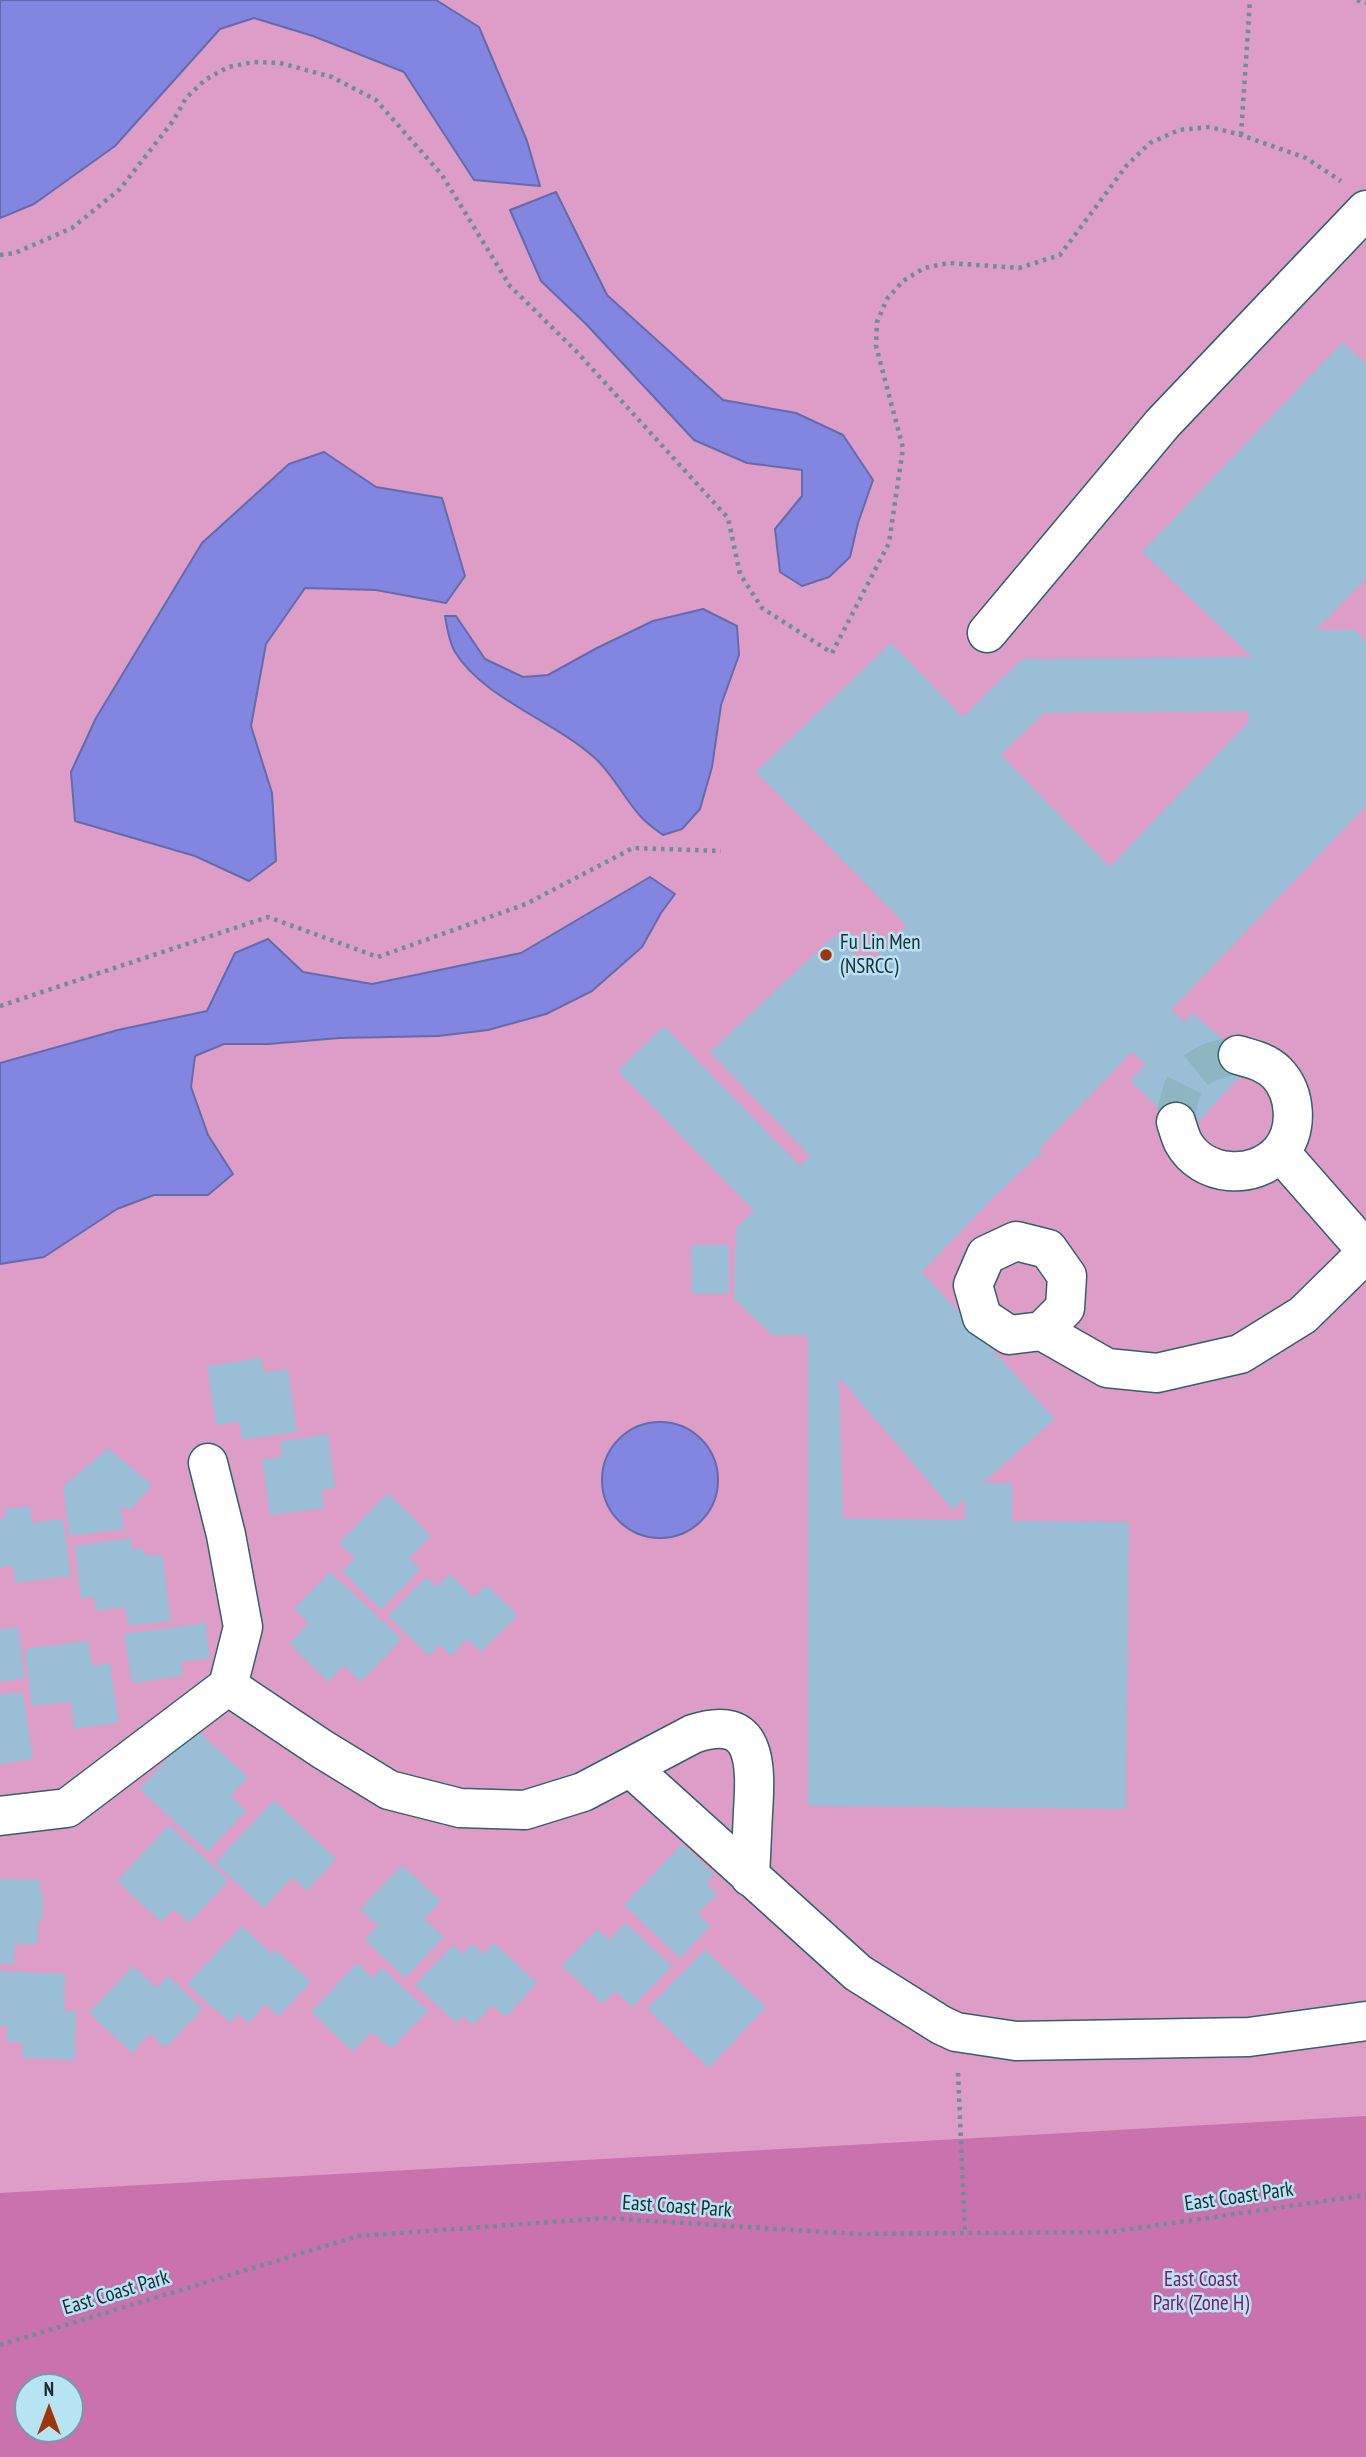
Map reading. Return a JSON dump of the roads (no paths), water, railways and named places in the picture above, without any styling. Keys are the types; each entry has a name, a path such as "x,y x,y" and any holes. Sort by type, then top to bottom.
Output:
{"lane":[{"path":"987,633 1356,198"},
{"path":"1176,1122 1183,1143 1198,1160 1218,1170 1241,1172 1262,1166 1280,1152 1290,1133 1293,1111 1289,1091 1276,1073 1259,1060 1238,1055"},
{"path":"1042,1331 1107,1368 1157,1373 1240,1354 1303,1315 1366,1251 1280,1152"},
{"path":"0,1816 67,1808 229,1686 243,1627 226,1535 208,1463"},
{"path":"229,1686 322,1749 389,1790 460,1808 525,1810 583,1792 693,1734 713,1727 727,1728 744,1739 752,1753 755,1780 750,1877"},
{"path":"631,1768 858,1973 956,2032 1016,2041 1249,2037 1366,2021"}],"water":[{"path":"0,0 436,0 479,27 527,141 540,186 474,180 404,72 313,36 254,18 220,29 115,146 34,204 0,218"},
{"path":"556,192 607,295 723,400 796,413 843,435 873,480 850,557 829,577 802,586 780,572 775,529 802,496 802,470 747,463 694,440 586,324 541,281 510,210"},
{"path":"324,452 376,487 442,498 465,576 446,603 376,590 305,588 266,644 251,726 272,793 276,861 249,881 195,856 75,821 71,772 96,718 202,543 289,464"},
{"path":"703,609 737,626 739,655 721,705 712,767 700,809 682,829 663,835 642,818 596,759 579,745 502,696 468,669 453,648 445,616 456,616 485,659 523,677 548,675 653,621"},
{"path":"650,877 675,894 642,947 592,991 546,1014 488,1030 438,1036 224,1044 195,1056 191,1087 208,1135 233,1174 208,1195 154,1195 117,1209 44,1257 0,1264 0,1063 118,1030 207,1011 235,953 268,939 303,972 372,984 521,953"},
{"path":"660,1422 682,1426 701,1439 714,1458 718,1480 714,1502 701,1521 682,1534 660,1538 638,1534 619,1521 606,1502 602,1480 606,1458 619,1439 638,1426"}],"tunnel":[{"path":"1176,1122 1181,1094 1192,1074 1210,1062 1238,1055"}],"place":[{"name":"Fu Lin Men (NSRCC)","path":"826,955"}],"park label":[{"name":"East Coast Park (Zone H)","path":"1201,2292"}]}
